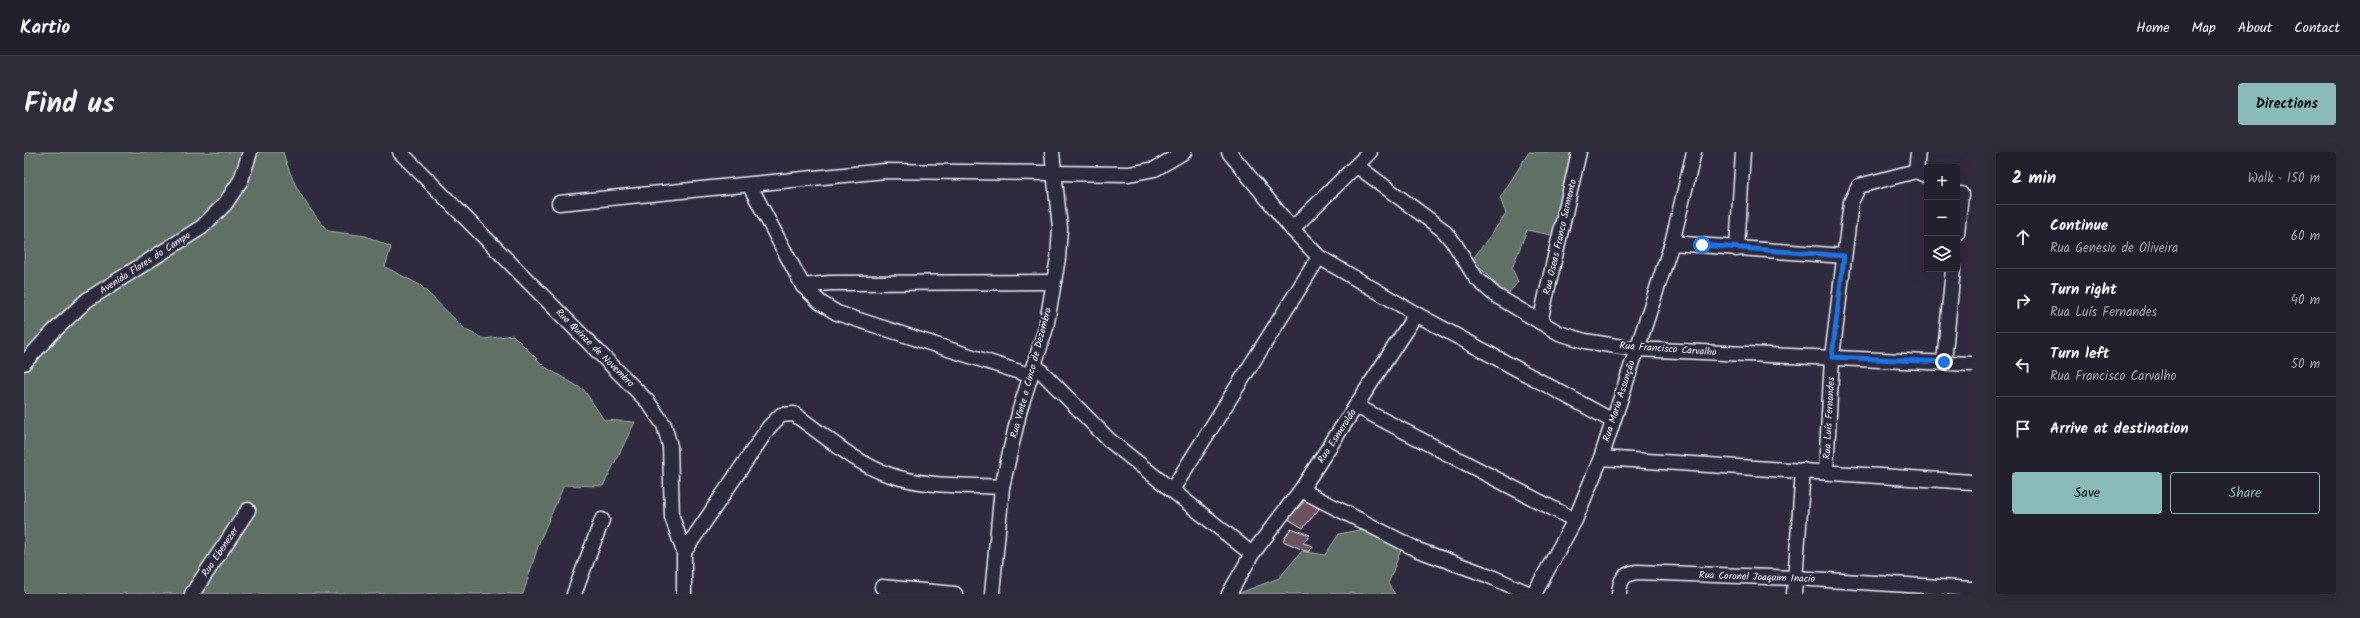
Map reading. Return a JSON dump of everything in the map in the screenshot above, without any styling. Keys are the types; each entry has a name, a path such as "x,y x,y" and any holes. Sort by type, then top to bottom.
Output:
{"street":[{"name":"Avenida Flores do Campo","path":"24,363 53,332 87,300 202,227 225,204 241,180 250,152"},
{"name":"Rua Quinze de Novembro","path":"400,152 648,402 664,425 670,446 672,518 684,552 684,594"},
{"name":"Rua Vinte e Cinco de Dezembro","path":"992,594 1002,487 1032,370 1046,328 1054,282 1060,228 1052,152"},
{"path":"1229,152 1292,229 1319,257 1416,314 1612,421"},
{"path":"1292,229 1370,152"},
{"name":"Rua Oseas Franco Sarmento","path":"1540,322 1579,152"},
{"name":"Rua Maria Assunção","path":"1534,594 1575,520 1601,458 1672,243 1694,152"},
{"path":"1737,249 1743,152"},
{"path":"1918,152 1922,174"},
{"path":"559,203 750,186 885,171 1130,174 1155,169 1177,154"},
{"name":"Rua Francisco Carvalho","path":"1357,166 1443,230 1454,243 1476,278 1495,295 1559,333 1578,339 1636,349 1972,364"},
{"name":"Rua Luís Fernandes","path":"1826,472 1832,357 1851,202 1860,186 1922,174"},
{"path":"750,186 803,286 821,303 837,313 1032,370 1109,440 1252,554"},
{"path":"1960,214 1963,195"},
{"path":"1672,243 1844,256"},
{"path":"1172,490 1319,257"},
{"path":"1944,362 1953,272"},
{"path":"803,286 830,283 1054,282"},
{"name":"Rua Esmeralda","path":"1229,594 1252,554 1301,490 1416,314"},
{"path":"1356,406 1575,520"},
{"path":"684,552 769,427 781,415 794,414 864,463 888,475 934,484 1002,487"},
{"path":"1601,458 1972,482"},
{"path":"1794,594 1803,470"},
{"path":"1301,490 1418,550 1487,575 1530,594"},
{"name":"Rua Ebenezer","path":"192,594 248,510"},
{"path":"574,594 602,520"},
{"name":"Rua Coronel Joaquim Inacio","path":"1619,594 1622,577 1626,574 1637,572 1795,578 1972,588"},
{"path":"882,587 955,594"}],"green space":[{"path":"24,152 283,152 291,175 306,203 328,231 366,236 391,247 385,267 420,285 466,330 484,339 513,335 545,367 584,390 604,420 635,422 603,486 564,485 540,540 523,594 24,594"},
{"path":"1529,152 1577,152 1560,237 1527,230 1512,268 1518,282 1507,295 1472,260 1506,214 1500,198"},
{"path":"1364,529 1401,550 1388,584 1395,594 1237,594 1279,578 1302,551 1325,555 1339,534"}],"building":[{"path":"1306,499 1319,509 1303,528 1288,519"},
{"path":"1291,528 1310,535 1303,543 1313,546 1308,552 1283,541"}],"route":[{"path":"1702,245 1737,249 1844,256 1832,357 1944,362"}]}
